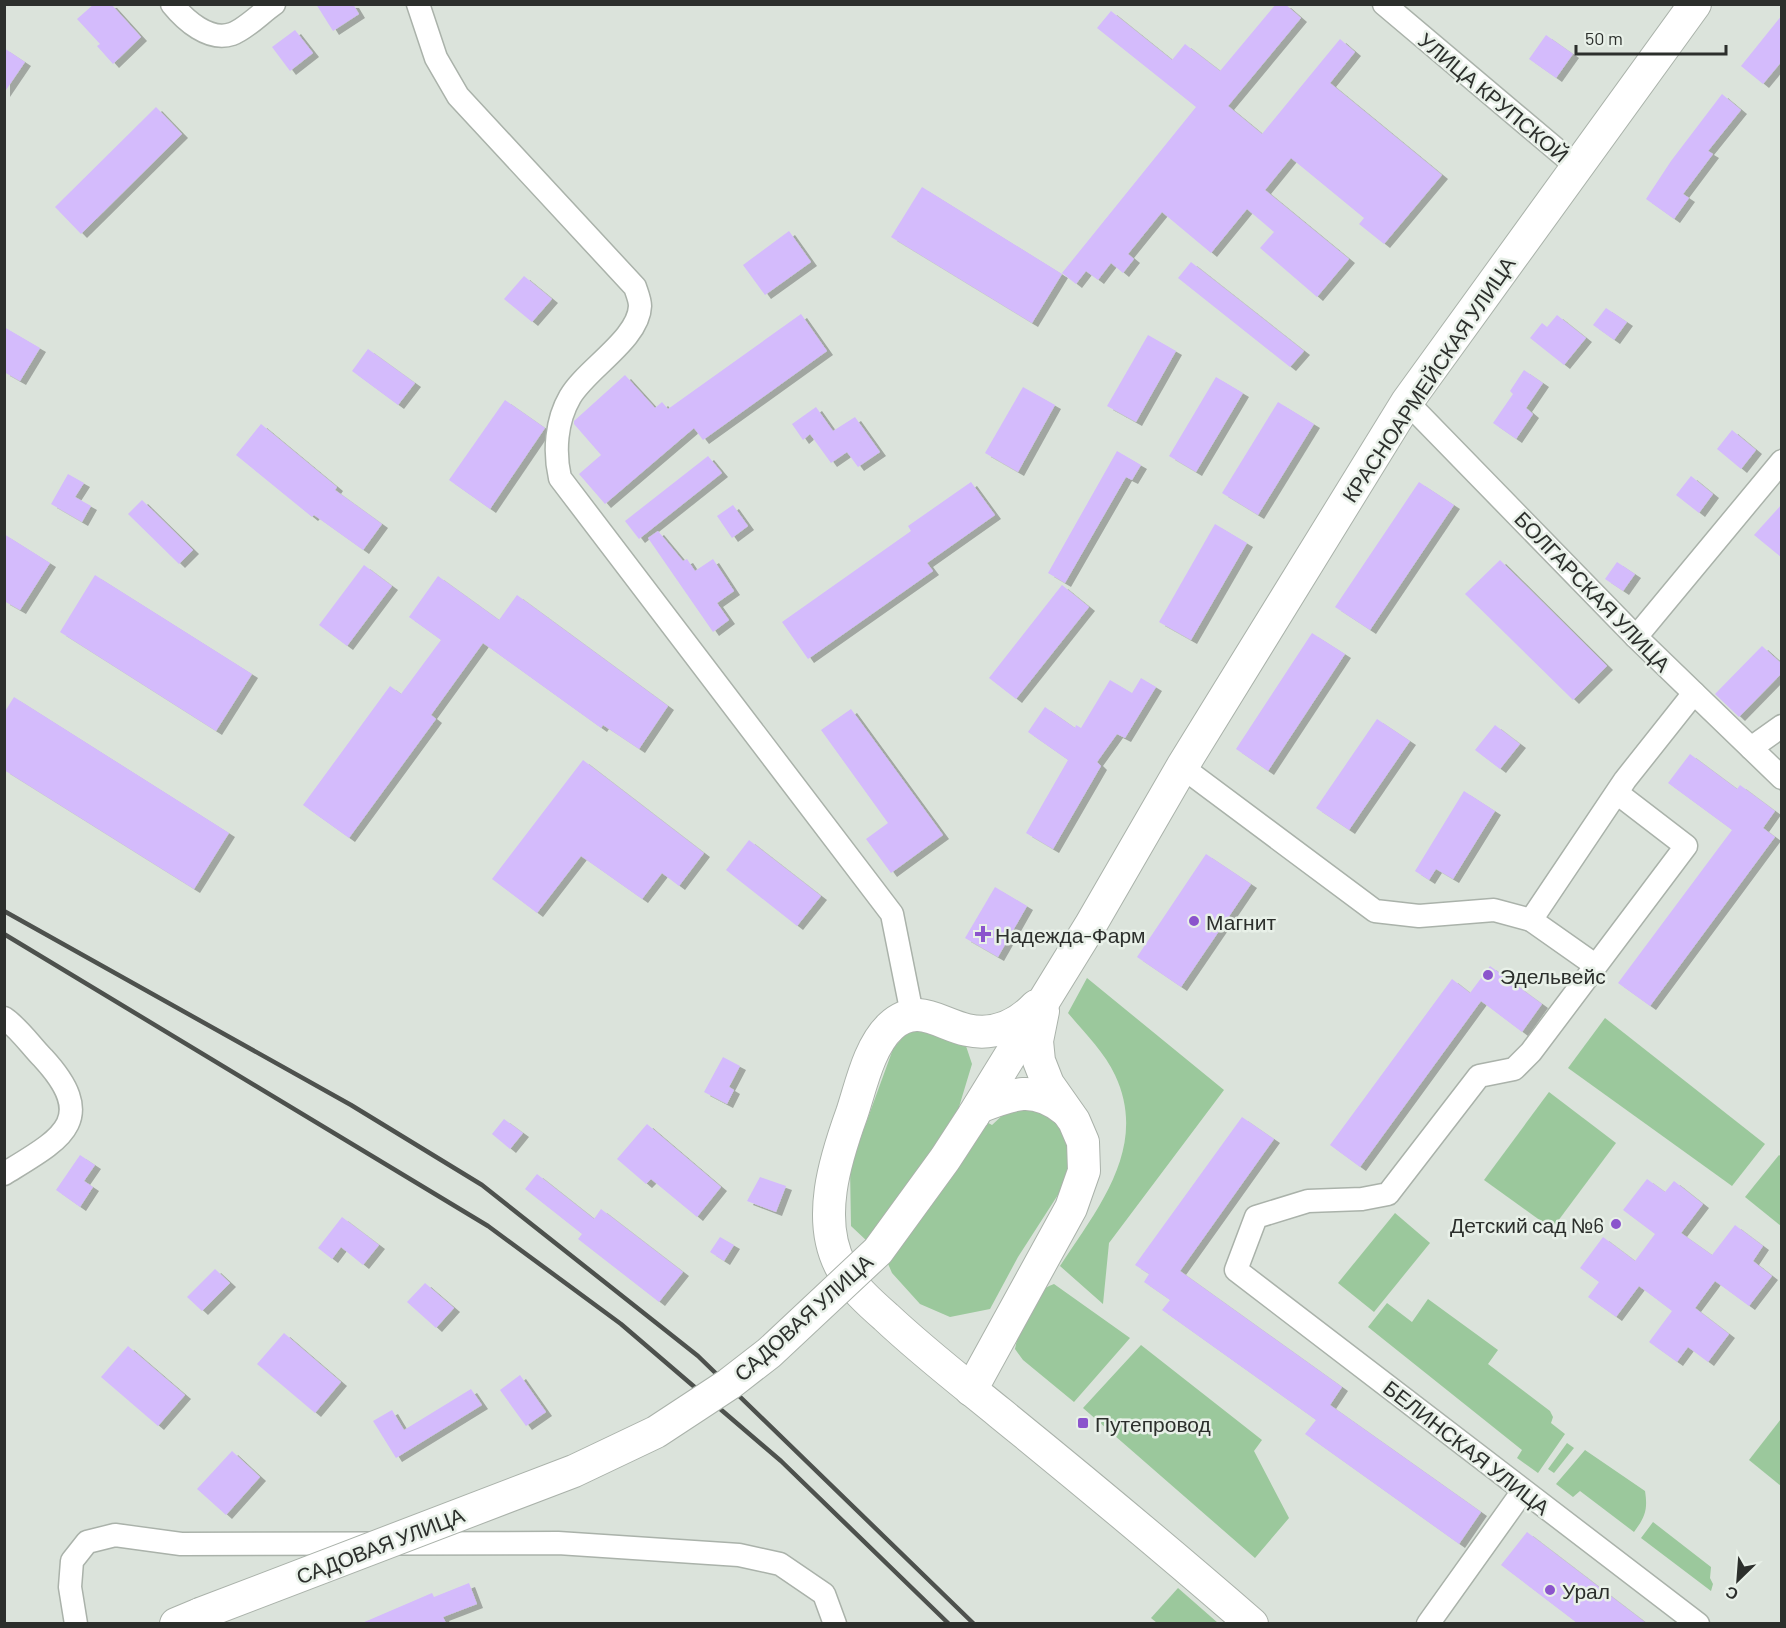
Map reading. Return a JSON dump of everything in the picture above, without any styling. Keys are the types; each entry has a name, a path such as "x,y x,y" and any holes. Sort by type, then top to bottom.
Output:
{"main road":[{"name":"КРАСНОАРМЕЙСКАЯ УЛИЦА","path":"1090,926 1182,767 1407,402 1695,4"},
{"name":"САДОВАЯ УЛИЦА","path":"188,1619 574,1471 656,1432 729,1384 769,1353 878,1251 945,1160 1090,926"},
{"path":"971,1390 1079,1190 1084,1171 1083,1142 1074,1121 1048,1084 1039,1061 1038,1041 1048,994"},
{"path":"1048,994 1028,1014 1011,1026 1000,1030 967,1030 943,1019 912,1014 890,1026 859,1090 845,1132 831,1189 829,1212 832,1243 842,1268 866,1299 906,1337 1118,1508 1252,1623"},
{"path":"967,1030 982,1054 983,1073 976,1111 1028,1093 1042,1095 1064,1109"}],"street":[{"path":"172,4 198,28 212,34 231,34 274,4"},
{"path":"418,4 436,58 458,96 635,287 640,306 634,326 570,396 560,422 556,458 560,478 892,914 912,1014"},
{"name":"УЛИЦА КРУПСКОЙ","path":"1384,4 1576,166"},
{"name":"БОЛГАРСКАЯ УЛИЦА","path":"1407,402 1636,637 1782,778"},
{"path":"1636,637 1782,461"},
{"path":"1531,920 1617,793 1694,693"},
{"path":"1751,748 1782,726"},
{"path":"1182,767 1375,911 1419,916 1494,910 1531,920 1595,965 1686,846 1617,793"},
{"name":"БЕЛИНСКАЯ УЛИЦА","path":"1595,965 1531,1052 1514,1069 1479,1076 1388,1194 1362,1199 1308,1201 1256,1217 1236,1270 1698,1623"},
{"path":"4,1018 57,1074 71,1099 70,1122 56,1142 4,1174"},
{"path":"1428,1623 1523,1491"},
{"path":"76,1623 70,1587 72,1562 87,1542 114,1535 181,1544 558,1543 739,1555 780,1564 824,1594 835,1623"}],"green space":[{"path":"1087,978 1224,1090 1109,1243 1103,1304 1060,1266 1103,1199 1114,1176 1123,1152 1126,1127 1124,1102 1111,1067 1068,1013"},
{"path":"1605,1018 1765,1144 1732,1186 1568,1068"},
{"path":"938,1029 966,1046 972,1064 959,1107 992,1125 1007,1111 1036,1103 1060,1114 1074,1146 1072,1173 1018,1257 990,1309 950,1317 920,1304 892,1273 886,1259 851,1226 850,1167 893,1049 908,1031"},
{"path":"1549,1092 1616,1143 1552,1229 1484,1180"},
{"path":"1779,1155 1782,1157 1781,1226 1745,1197"},
{"path":"1395,1213 1430,1243 1374,1312 1338,1283"},
{"path":"1054,1284 1130,1338 1074,1402 1023,1360 1015,1349 1022,1319 1030,1302 1044,1289"},
{"path":"1428,1299 1498,1350 1488,1364 1550,1411 1553,1417 1551,1423 1565,1434 1538,1473 1517,1458 1522,1450 1368,1327 1387,1303 1412,1322"},
{"path":"1141,1345 1262,1440 1254,1451 1289,1518 1255,1558 1083,1408"},
{"path":"1781,1419 1781,1486 1749,1460"},
{"path":"1567,1443 1574,1448 1554,1473 1548,1469"},
{"path":"1585,1450 1645,1491 1645,1513 1634,1532 1580,1491 1573,1497 1556,1484"},
{"path":"1653,1522 1711,1567 1710,1578 1713,1584 1711,1591 1641,1538"},
{"path":"1178,1588 1218,1623 1157,1623 1151,1618"}],"building":[{"path":"94,4 111,4 141,37 113,64 97,46 100,44 77,19"},
{"path":"316,4 353,4 359,14 333,31"},
{"path":"1276,4 1285,4 1301,18 1228,106 1262,134 1340,39 1355,52 1330,83 1442,175 1384,244 1359,224 1364,218 1291,158 1265,190 1349,259 1317,297 1260,248 1274,232 1247,209 1211,253 1162,212 1128,254 1134,259 1123,273 1111,263 1098,280 1086,271 1076,284 1062,273 1196,107 1097,28 1111,11 1172,60 1185,44 1220,71"},
{"path":"1782,15 1782,61 1763,84 1741,66"},
{"path":"295,30 313,53 290,71 272,47"},
{"path":"1546,35 1573,54 1556,78 1529,59"},
{"path":"4,48 25,62 4,93"},
{"path":"1722,94 1741,110 1708,151 1713,154 1683,194 1689,198 1674,219 1646,199 1671,161"},
{"path":"156,107 182,134 81,234 55,207"},
{"path":"922,187 1062,274 1032,323 891,237"},
{"path":"789,231 811,262 765,295 743,265"},
{"path":"1191,262 1304,351 1290,367 1178,278"},
{"path":"524,276 552,299 532,322 504,299"},
{"path":"1606,308 1627,322 1614,340 1593,325"},
{"path":"801,314 827,351 703,440 694,428 605,504 579,474 601,455 574,424 574,421 625,375 655,408 662,402 668,409"},
{"path":"1557,315 1586,338 1564,365 1530,338 1542,323 1547,327"},
{"path":"4,327 40,348 20,381 4,372"},
{"path":"1148,335 1176,351 1136,422 1107,406"},
{"path":"368,349 415,383 398,405 352,371"},
{"path":"1524,370 1543,383 1526,408 1533,414 1516,439 1493,423 1513,394 1510,391"},
{"path":"1216,377 1243,393 1196,472 1169,456"},
{"path":"1023,387 1055,405 1018,472 985,453"},
{"path":"505,400 545,428 490,509 449,480"},
{"path":"1278,402 1314,424 1258,515 1222,493"},
{"path":"816,407 833,431 855,417 880,452 858,467 847,452 831,463 810,434 803,440 792,424"},
{"path":"261,424 337,487 335,490 382,524 363,550 314,515 312,517 236,455"},
{"path":"1732,430 1756,450 1741,469 1717,449"},
{"path":"1117,451 1141,465 1132,480 1126,477 1065,583 1048,573"},
{"path":"708,456 722,473 639,539 625,521"},
{"path":"68,474 84,483 75,497 91,506 82,522 51,504"},
{"path":"1691,476 1713,494 1699,513 1676,495"},
{"path":"971,482 995,515 927,563 933,571 808,659 782,622 911,531 908,526"},
{"path":"1419,482 1454,505 1370,630 1335,607"},
{"path":"142,500 193,550 179,564 128,514"},
{"path":"1782,504 1782,558 1754,535"},
{"path":"733,505 748,526 732,538 717,516"},
{"path":"1215,524 1247,543 1191,640 1159,622"},
{"path":"658,531 683,561 687,559 695,571 713,559 734,591 717,603 729,620 713,632 648,538"},
{"path":"4,534 50,563 20,610 4,601"},
{"path":"1500,560 1607,666 1573,700 1465,594"},
{"path":"1617,562 1635,574 1623,591 1605,579"},
{"path":"364,565 392,586 347,646 319,625"},
{"path":"95,575 252,674 216,731 60,632"},
{"path":"438,576 499,620 517,595 668,706 639,749 603,725 601,728 483,643 431,715 436,719 349,838 303,805 390,686 401,694 441,640 409,617"},
{"path":"1062,585 1089,607 1016,699 989,678"},
{"path":"1312,633 1345,654 1268,771 1236,749"},
{"path":"1762,646 1782,664 1782,673 1739,717 1715,694"},
{"path":"1141,678 1156,687 1125,738 1117,734 1097,762 1101,766 1053,849 1026,833 1068,760 1028,732 1045,707 1075,728 1076,725 1081,728 1110,680 1132,693"},
{"path":"14,697 229,833 194,889 4,770 4,713"},
{"path":"851,709 943,835 891,873 866,839 888,823 821,730"},
{"path":"1377,719 1410,741 1349,830 1316,808"},
{"path":"1495,725 1520,744 1500,769 1475,750"},
{"path":"1690,754 1737,789 1740,785 1775,811 1763,828 1775,837 1650,1006 1618,983 1732,830 1668,783"},
{"path":"583,760 704,853 679,886 662,873 642,899 581,856 537,913 492,879"},
{"path":"1464,791 1495,811 1453,879 1436,869 1429,880 1415,871"},
{"path":"749,840 821,896 797,926 726,870"},
{"name":"Магнит","path":"1206,854 1251,884 1181,987 1137,957"},
{"path":"995,887 1027,906 998,957 965,938"},
{"path":"1490,966 1542,1004 1522,1032 1481,1001 1360,1167 1330,1145 1452,979 1470,993"},
{"path":"723,1057 740,1066 729,1087 734,1090 727,1104 704,1092"},
{"path":"1242,1117 1274,1139 1180,1271 1342,1387 1330,1405 1481,1512 1459,1544 1305,1434 1316,1420 1162,1310 1170,1300 1144,1282 1149,1274 1135,1265"},
{"path":"504,1119 523,1133 510,1149 492,1134"},
{"path":"647,1124 721,1187 697,1217 651,1179 646,1184 617,1159"},
{"path":"80,1155 95,1165 84,1181 93,1187 80,1207 56,1190"},
{"path":"537,1174 594,1219 601,1209 683,1272 659,1302 578,1239 582,1234 525,1189"},
{"path":"760,1177 786,1186 776,1212 747,1201"},
{"path":"1647,1179 1665,1192 1674,1181 1703,1204 1681,1233 1712,1255 1735,1225 1763,1246 1753,1261 1772,1276 1749,1306 1715,1281 1695,1308 1729,1334 1708,1362 1688,1347 1677,1362 1649,1342 1672,1311 1639,1286 1616,1317 1588,1297 1599,1282 1580,1268 1603,1237 1635,1261 1655,1234 1623,1210"},
{"path":"342,1217 379,1245 363,1265 341,1247 332,1259 318,1248"},
{"path":"720,1237 734,1245 724,1261 710,1252"},
{"path":"215,1269 230,1283 202,1311 187,1297"},
{"path":"425,1283 454,1308 436,1328 407,1302"},
{"path":"284,1333 341,1382 315,1413 257,1364"},
{"path":"128,1346 185,1395 158,1426 101,1377"},
{"path":"520,1375 546,1412 526,1426 500,1390"},
{"path":"471,1389 482,1405 396,1458 373,1421 392,1410 404,1430"},
{"path":"232,1451 260,1477 226,1515 197,1489"},
{"path":"1527,1532 1646,1623 1577,1623 1501,1565"},
{"path":"469,1583 477,1604 443,1617 446,1623 362,1623 432,1593 434,1597"}],"railway":[{"path":"4,911 351,1105 482,1185 698,1356 974,1624"},
{"path":"4,934 488,1226 621,1324 781,1461 949,1624"}],"place":[{"name":"Магнит","path":"1194,921"},
{"name":"Надежда-Фарм","path":"983,934"},
{"name":"Эдельвейс","path":"1488,975"},
{"name":"Детский сад №6","path":"1616,1224"},
{"name":"Путепровод","path":"1083,1423"},
{"name":"Урал","path":"1550,1590"}]}
